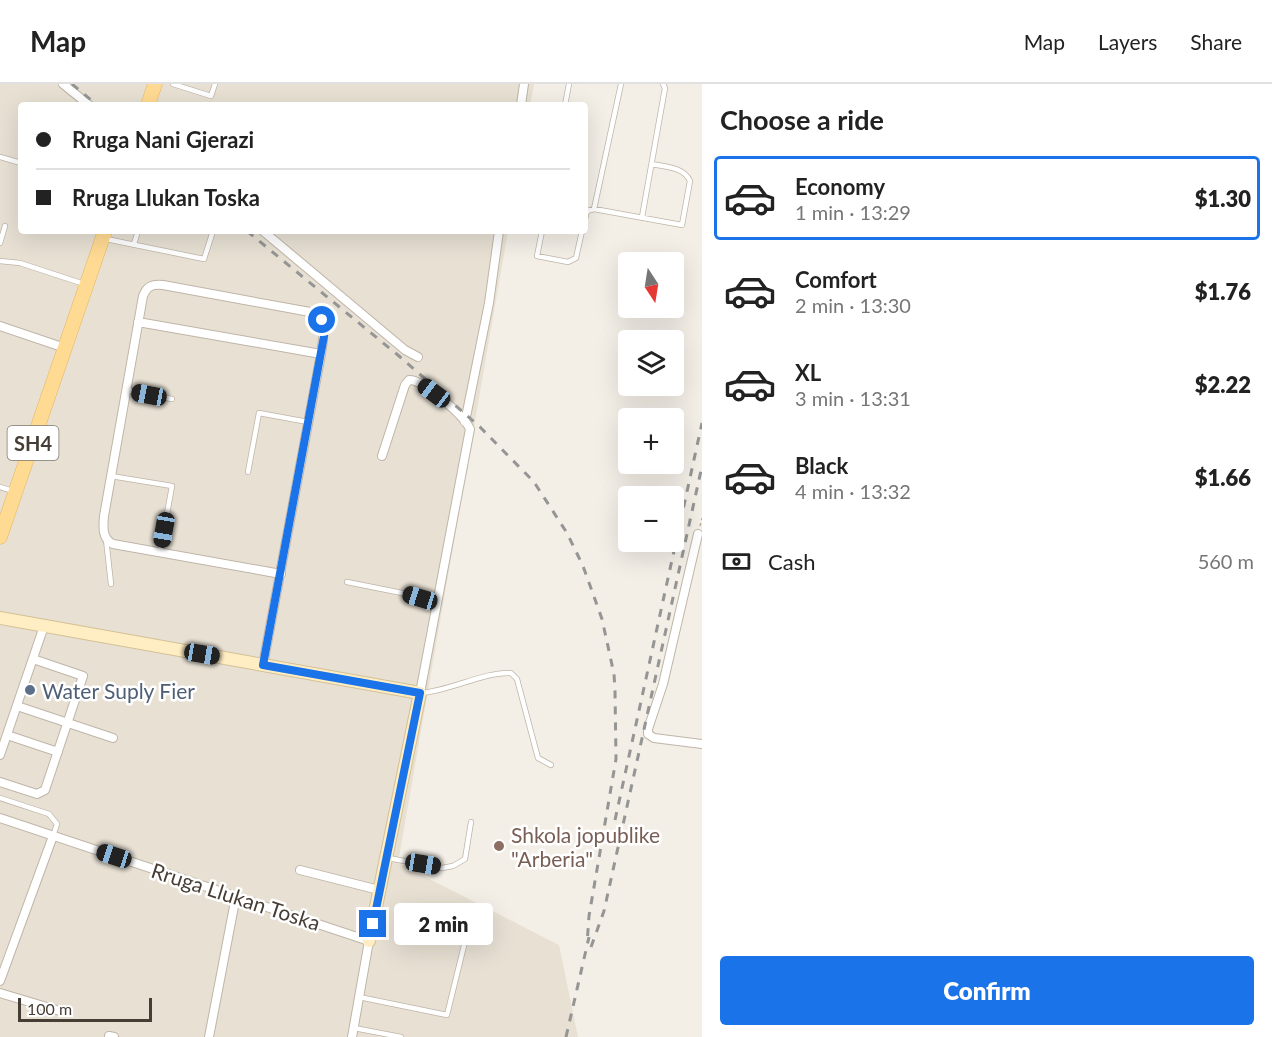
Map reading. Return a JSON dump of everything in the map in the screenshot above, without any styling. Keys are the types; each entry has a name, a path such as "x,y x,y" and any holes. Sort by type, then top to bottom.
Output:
{"main road":[{"path":"149,102 155,84"},
{"name":"SH4","path":"0,537 104,235"}],"street":[{"path":"63,84 85,102"},
{"path":"521,102 524,84"},
{"path":"267,234 405,350 417,357"},
{"path":"465,422 489,303 499,234"},
{"path":"263,665 280,574 308,422 321,354 324,336 322,320 310,312 155,284 147,288 145,292 138,322 103,525 105,538 113,544 280,574"},
{"path":"138,322 321,354"},
{"path":"0,326 65,348"},
{"path":"353,1032 385,858 438,604 470,434 465,422 420,382 409,380 405,385 382,456"},
{"path":"698,534 663,684 648,734 654,738 702,744"},
{"path":"0,618 420,693"},
{"path":"0,755 44,626"},
{"path":"0,782 37,794 45,790 83,676 33,659"},
{"path":"17,706 113,738"},
{"path":"7,735 58,752"},
{"name":"Rruga Llukan Toska","path":"0,818 369,941"},
{"path":"0,981 53,836"},
{"path":"300,870 379,890"},
{"path":"210,1037 236,896"},
{"path":"0,993 60,1011"}],"lane":[{"path":"176,84 211,96 215,84"},
{"path":"566,102 569,84"},
{"path":"594,209 621,84"},
{"path":"642,218 665,88 663,84"},
{"path":"0,156 18,162"},
{"path":"588,211 594,209 682,225 690,181 688,176 678,170 652,164"},
{"path":"0,243 6,226"},
{"path":"134,244 137,234"},
{"path":"104,235 204,259 212,234"},
{"path":"541,234 537,256 568,262 576,258 581,234"},
{"path":"0,261 20,263 87,285"},
{"path":"127,390 172,399"},
{"path":"248,472 259,413 308,422"},
{"path":"111,476 172,486 160,552"},
{"path":"0,487 16,492"},
{"path":"105,538 111,584"},
{"path":"347,582 402,593 438,604"},
{"path":"420,693 438,691 499,674 511,673 517,679 538,758 551,765"},
{"path":"0,798 49,814 57,824 53,836"},
{"path":"385,858 442,868 453,866 465,859 471,822"},
{"path":"359,997 447,1014 470,921"},
{"path":"353,1032 401,1037"}],"shaded area":[{"path":"0,84 534,84 531,102 18,102 18,234 507,234 398,863 559,945 578,1037 0,1037"}],"railway":[{"path":"72,84 93,102"},
{"path":"251,234 399,356 480,427 534,482 567,533 583,566 602,619 614,674 616,759 589,916 587,944"},
{"path":"615,820 702,423"},
{"path":"591,947 604,911 702,466"},
{"path":"566,1037 589,937"}],"place":[{"name":"Water Suply Fier","path":"30,690"},
{"name":"Shkola jopublike \"Arberia\"","path":"499,846"}],"route":[{"path":"322,320 324,336 263,665 420,693 373,924"}]}
